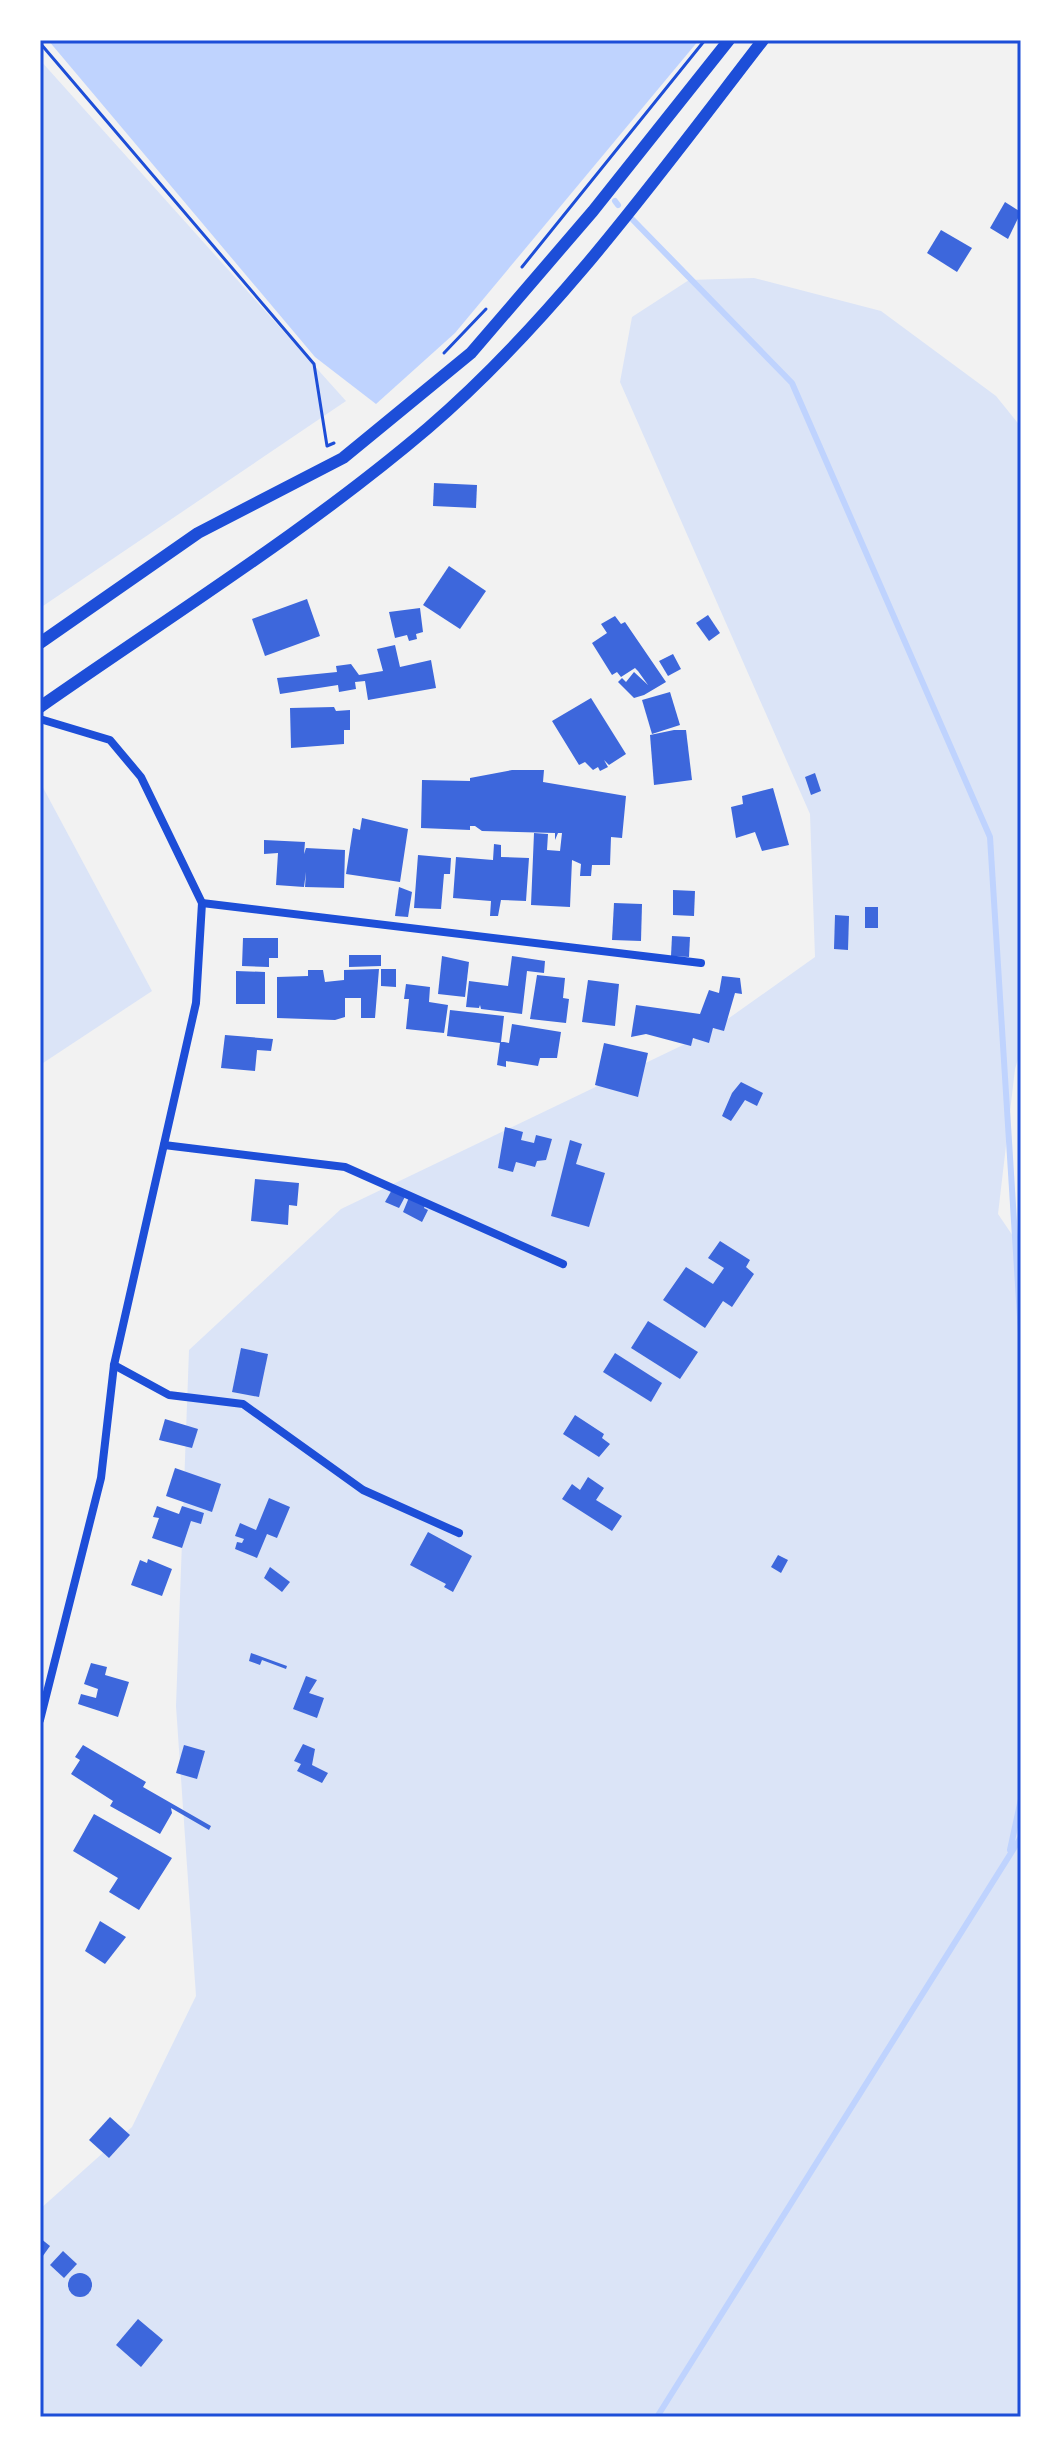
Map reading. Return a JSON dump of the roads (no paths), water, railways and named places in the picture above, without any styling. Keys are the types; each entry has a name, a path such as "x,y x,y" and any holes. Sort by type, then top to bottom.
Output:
{"street":[{"path":"40,643 198,533 343,458 471,353 593,211 729,40"},
{"path":"40,707 343,496 428,428 538,320 763,40"},
{"path":"40,719 110,740 141,777 202,903 196,1003 114,1365 101,1478 40,1720"},
{"path":"202,903 701,963"},
{"path":"164,1145 345,1167 563,1264"},
{"path":"114,1365 169,1395 243,1404 363,1490 459,1533"}],"water":[{"path":"48,40 699,40 455,333 376,404 315,357"}],"waterway":[{"path":"615,201 618,205"},
{"path":"633,220 792,383 990,837 1021,1333"},
{"path":"1010,1850 1021,1799"},
{"path":"657,2417 1021,1837"}]}
